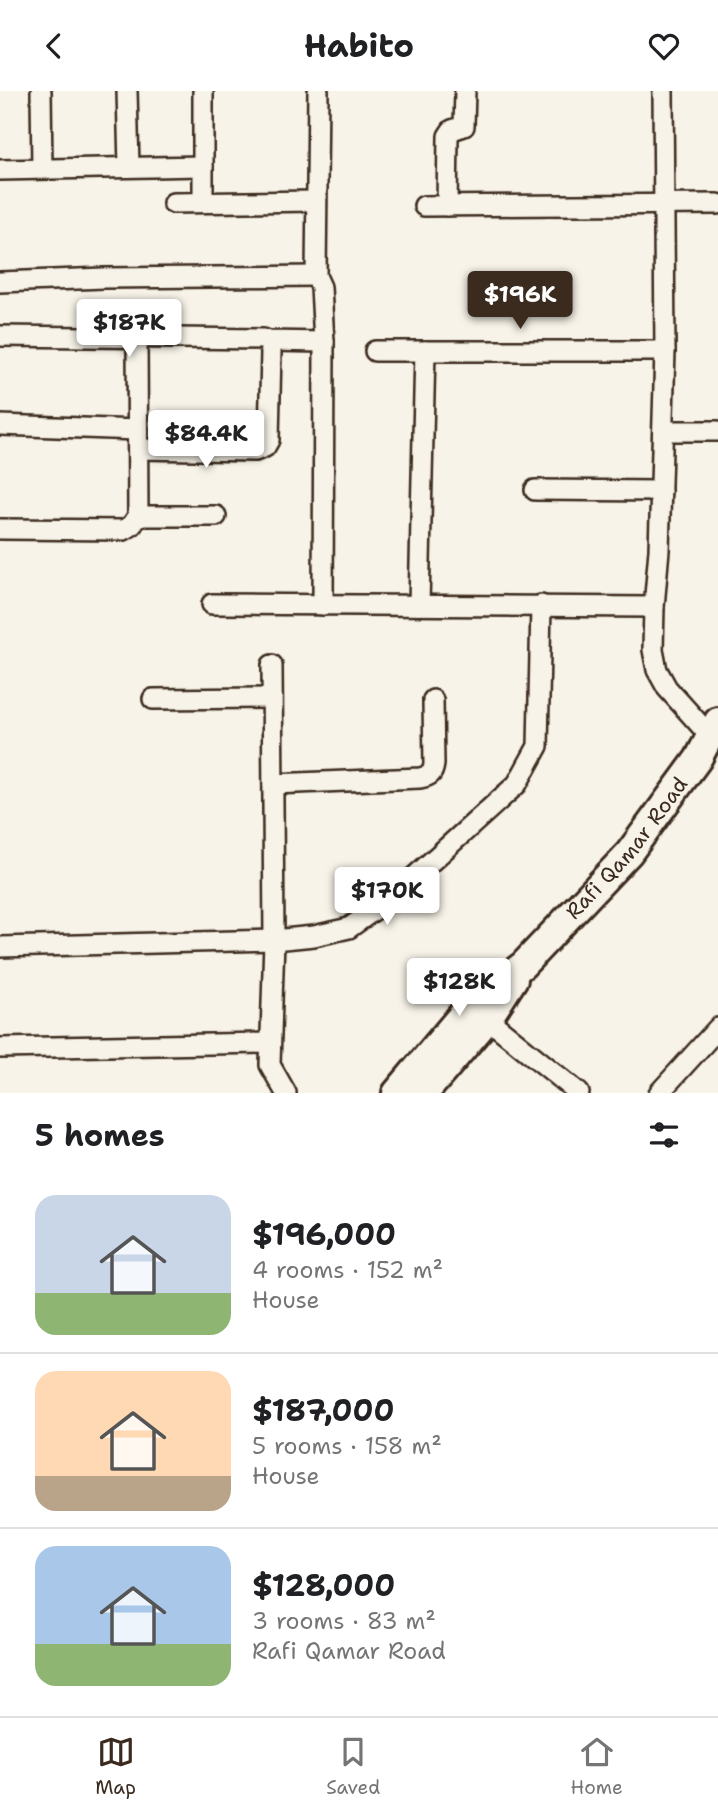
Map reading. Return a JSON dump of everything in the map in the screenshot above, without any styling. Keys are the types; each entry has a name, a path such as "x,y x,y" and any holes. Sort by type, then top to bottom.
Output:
{"street":[{"path":"41,91 42,169"},
{"path":"127,91 129,167"},
{"path":"203,91 203,202"},
{"path":"317,91 316,276 321,287 324,342 323,605"},
{"path":"447,206 448,136 452,130 464,126 465,91"},
{"path":"663,91 665,351 653,650 657,670 667,688 714,729"},
{"path":"0,170 202,166"},
{"path":"173,203 316,201"},
{"path":"424,206 718,204"},
{"path":"0,282 316,276"},
{"path":"0,336 324,342"},
{"path":"0,529 124,530 132,525 138,516 137,339"},
{"path":"0,425 255,451 265,447 269,440 271,351 268,341"},
{"path":"375,351 665,351"},
{"path":"419,605 425,351"},
{"path":"663,431 718,431"},
{"path":"535,490 661,491"},
{"path":"138,516 216,516"},
{"path":"212,604 654,607"},
{"path":"0,947 274,940 314,936 349,928 391,898 517,784 538,747 541,605"},
{"path":"272,666 274,940 270,1065 286,1093"},
{"path":"153,699 272,698"},
{"path":"273,784 429,776 433,772 434,764 433,700"},
{"name":"Rafi Qamar Road","path":"396,1093 479,1012 629,853 670,801 714,729"},
{"path":"479,1012 579,1093"},
{"name":"Rafi Qamar Road","path":"425,1093 479,1012"},
{"path":"659,1093 718,1028"},
{"path":"0,1048 270,1043"}]}
